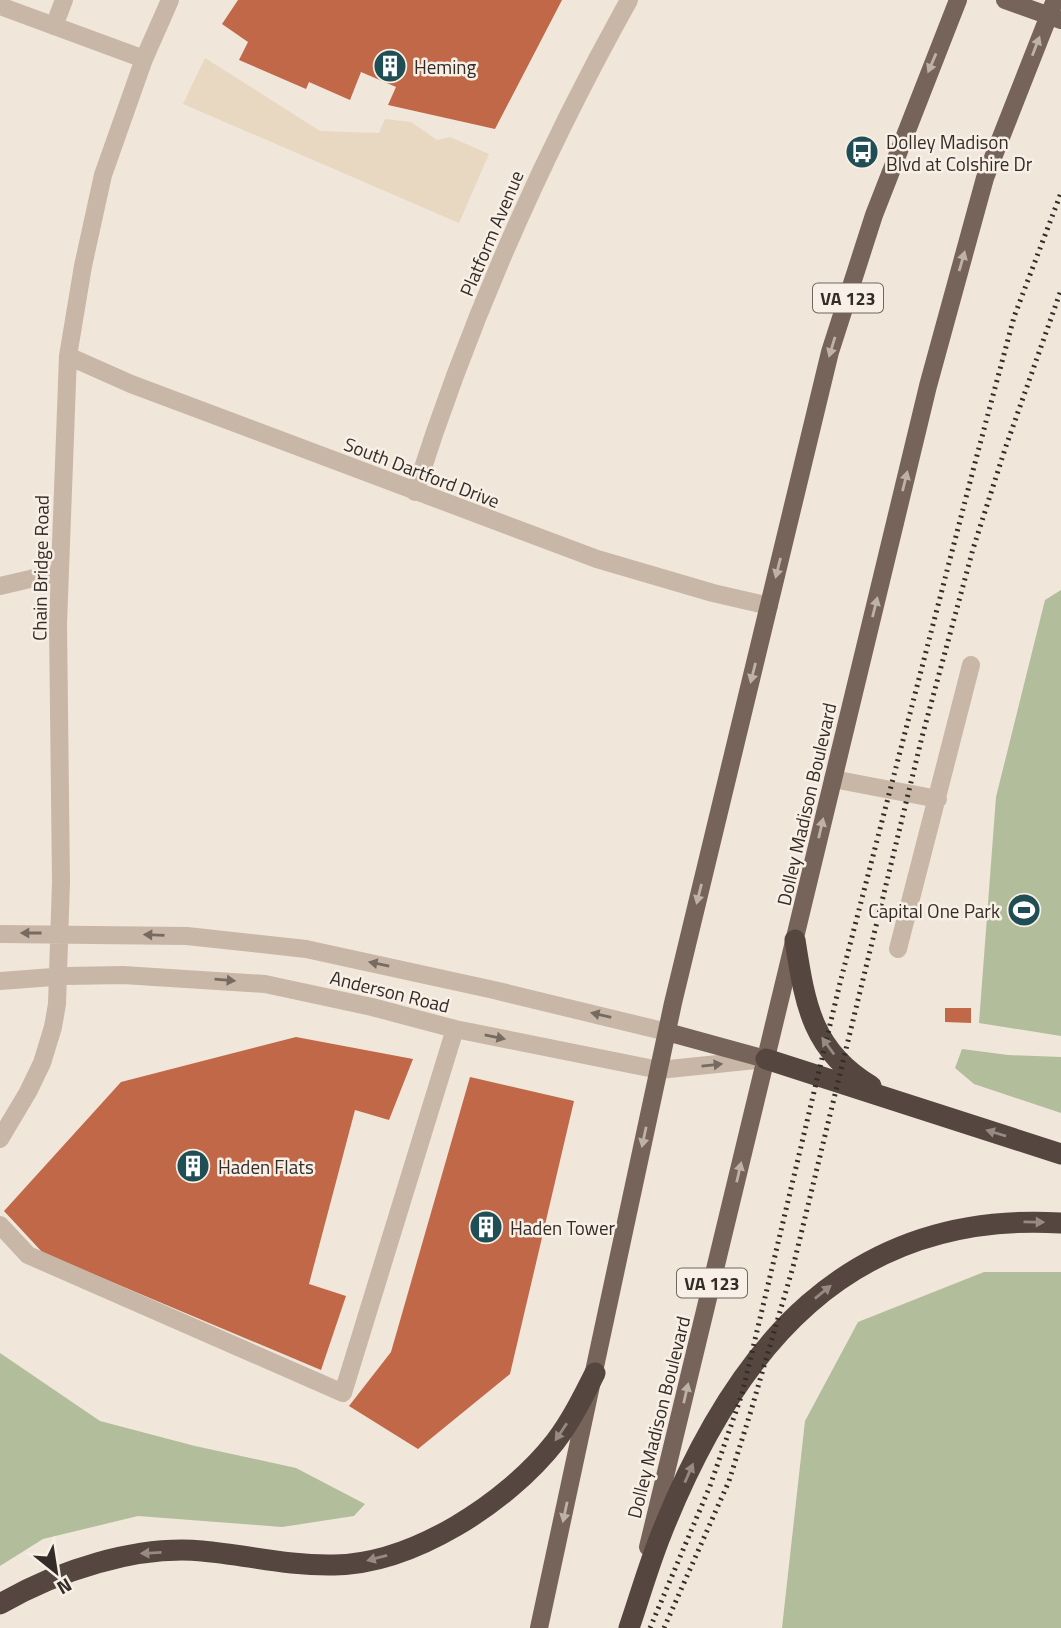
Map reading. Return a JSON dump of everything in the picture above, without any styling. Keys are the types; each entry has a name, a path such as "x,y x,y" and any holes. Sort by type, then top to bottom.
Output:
{"highway":[{"path":"795,940 804,999 827,1046 845,1068 900,1103"},
{"path":"766,1059 1061,1154"},
{"path":"629,1628 662,1533 698,1451 737,1388 772,1340 803,1308 838,1280 878,1256 922,1237 968,1226 1002,1222 1061,1223"},
{"path":"0,1604 22,1591 81,1567 140,1553 201,1551 279,1563 336,1566 375,1560 424,1543 461,1523 528,1472 561,1432 595,1373"}],"main road":[{"name":"VA 123","path":"539,1628 667,1032 830,352 874,215 958,0"},
{"path":"1005,0 1055,12"},
{"name":"Dolley Madison Boulevard","path":"629,1628 928,386 985,178 1055,12"},
{"path":"667,1032 766,1059"}],"street":[{"path":"54,26 64,0"},
{"name":"Chain Bridge Road","path":"0,1139 42,1063 53,1027 58,976 60,572 68,356 83,266 103,174 144,60 170,0"},
{"name":"Platform Avenue","path":"415,492 473,329 536,181 629,0"},
{"path":"0,6 144,60"},
{"name":"South Dartford Drive","path":"68,356 131,384 597,559 713,593 769,606"},
{"path":"0,586 60,572"},
{"path":"898,949 971,665"},
{"path":"833,779 938,799"},
{"name":"Anderson Road","path":"0,934 187,936 306,949 481,987 667,1032"},
{"name":"Anderson Road","path":"0,981 58,976 147,976 265,984 360,1004 455,1029 659,1070 766,1059"},
{"path":"0,1225 28,1255 343,1393 455,1029"}],"green space":[{"name":"Capital One Park","path":"1061,590 1061,1036 979,1023 996,797 1045,600"},
{"path":"962,1049 1008,1055 1061,1057 1061,1113 974,1084 955,1068"},
{"path":"984,1272 1061,1272 1061,1628 782,1628 805,1421 858,1322"},
{"path":"0,1353 100,1421 195,1446 296,1468 365,1504 354,1516 282,1527 138,1516 43,1539 0,1566"}],"shaded area":[{"path":"205,58 320,131 379,133 385,119 411,122 437,140 450,137 489,154 459,223 183,104"}],"building":[{"name":"Heming","path":"238,0 562,0 495,129 388,105 396,87 361,72 350,100 309,82 306,89 239,60 248,42 222,24"},
{"path":"945,1008 971,1008 971,1023 945,1022"},
{"name":"Haden Flats","path":"296,1037 413,1059 389,1120 355,1110 309,1284 346,1296 321,1370 43,1253 4,1211 121,1082"},
{"name":"Haden Tower","path":"470,1077 574,1101 510,1374 418,1449 349,1406 391,1352"}],"railway":[{"path":"650,1628 710,1486 742,1394 840,983 976,459 1014,317 1061,193"},
{"path":"664,1628 729,1481 750,1414 793,1267 922,737 973,549 1061,290"}],"place":[{"name":"Heming","path":"390,66"},
{"name":"Dolley Madison Blvd at Colshire Dr","path":"862,152"},
{"name":"Capital One Park","path":"1024,910"},
{"name":"Haden Flats","path":"193,1166"},
{"name":"Haden Tower","path":"486,1227"}]}
